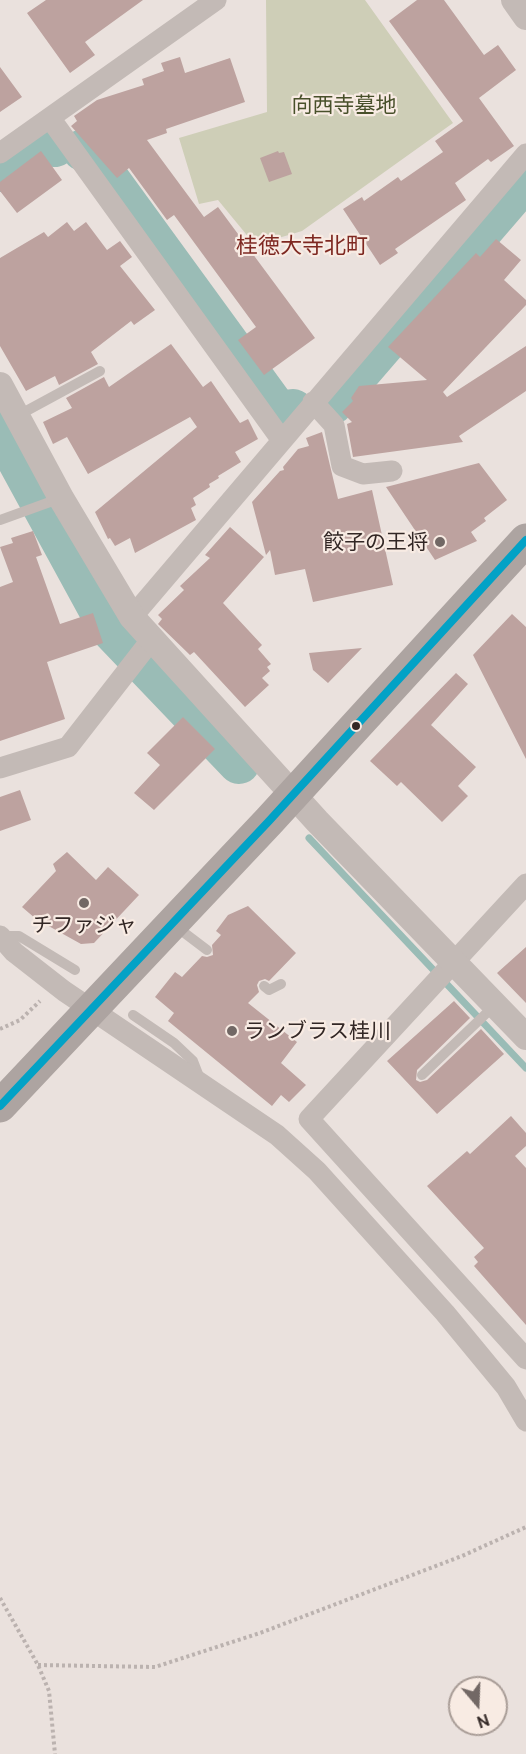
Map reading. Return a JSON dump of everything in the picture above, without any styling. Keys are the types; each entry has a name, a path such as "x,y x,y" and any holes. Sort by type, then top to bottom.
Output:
{"highway":[{"path":"0,1106 270,821 292,794 526,540"}],"street":[{"path":"0,153 216,0"},
{"path":"514,0 526,17"},
{"path":"50,118 281,439"},
{"path":"132,617 281,439 526,154"},
{"path":"0,384 56,500 132,617 142,651 292,794 526,1037"},
{"path":"313,402 334,425 342,466 363,474 392,471"},
{"path":"0,768 68,747 142,651"},
{"path":"526,884 309,1119 526,1359"},
{"path":"0,936 14,952 90,1009 278,1135 317,1171 445,1313 506,1387 526,1421"}],"lane":[{"path":"17,416 100,371"},
{"path":"0,520 56,500"},
{"path":"171,923 207,950"},
{"path":"0,936 19,936 75,969"},
{"path":"264,986 269,990 281,984"},
{"path":"422,1075 495,1005"},
{"path":"133,1015 174,1043 193,1061 202,1085"}],"path":[{"path":"0,1029 20,1020 47,994"},
{"path":"38,1665 155,1667 260,1633 462,1556 526,1527"},
{"path":"0,1598 38,1665 49,1691 55,1754"}],"green space":[{"name":"向西寺墓地","path":"266,0 365,0 453,123 302,231 255,245 218,200 199,204 179,138 267,112"}],"building":[{"path":"46,0 143,0 85,42 95,55 70,73 27,13"},
{"path":"417,0 444,0 484,55 498,45 516,70 479,98 514,146 491,162 488,159 455,183 466,200 395,249 398,253 380,265 343,209 362,197 364,201 398,177 401,181 443,152 435,141 463,121 389,21"},
{"path":"180,57 185,73 230,58 245,102 166,129 167,133 147,140 204,217 218,207 315,338 264,375 238,340 256,327 174,215 167,220 129,168 117,178 71,126 77,121 74,116 97,100 144,85 142,79 164,71 161,63"},
{"path":"0,67 22,97 0,112"},
{"path":"41,151 62,180 17,213 0,191 0,182"},
{"path":"278,151 279,153 284,152 292,174 269,182 260,158"},
{"path":"67,222 74,231 86,222 107,250 120,241 132,257 120,266 155,310 134,325 131,321 91,352 98,364 59,385 55,376 26,391 0,346 0,258 44,232 48,237"},
{"path":"496,239 521,260 504,280 526,300 526,305 443,392 447,397 526,346 526,391 459,436 463,442 353,457 347,424 352,422 342,412 353,401 351,398 359,386 427,380 388,347 476,253 480,257"},
{"path":"171,344 203,387 211,381 240,423 248,419 258,439 235,452 241,462 218,476 219,478 209,484 210,487 193,498 196,505 191,508 196,520 135,553 130,538 115,546 110,538 108,539 95,512 197,427 190,417 88,474 67,437 53,444 43,422 72,408 66,398 104,377 109,387"},
{"path":"322,432 338,499 372,490 393,585 313,602 305,569 275,575 270,550 266,555 252,502 280,471 284,470 283,467 298,449 309,446 306,438"},
{"path":"479,463 507,500 484,518 486,521 471,532 477,541 435,560 386,487"},
{"path":"230,527 264,557 223,603 262,645 258,649 271,664 267,667 270,671 262,678 269,685 245,707 194,652 190,655 158,624 162,619 158,615 184,590 180,586 210,558 205,555"},
{"path":"33,531 42,555 36,557 60,624 93,613 103,643 47,662 65,719 0,741 0,587 13,582 0,547 13,543 11,538"},
{"path":"512,614 526,627 526,759 473,655"},
{"path":"362,648 328,683 313,670 309,653"},
{"path":"456,673 468,684 431,725 476,767 458,786 468,796 442,822 401,782 397,786 370,761"},
{"path":"183,717 215,749 154,810 134,793 160,765 147,753"},
{"path":"20,790 31,820 0,831 0,797"},
{"path":"67,852 96,880 108,867 139,895 94,943 81,944 36,919 22,907 56,871 53,864"},
{"name":"ランブラス桂川","path":"248,906 296,953 269,981 265,979 259,981 257,985 259,992 248,1003 297,1042 281,1063 306,1085 289,1102 281,1095 272,1106 168,1021 174,1013 155,997 175,972 182,977 202,956 213,955 212,945 221,935 216,931 228,915"},
{"path":"526,947 526,1003 497,973"},
{"path":"454,1001 470,1018 417,1070 416,1080 420,1082 427,1080 481,1029 504,1054 437,1114 387,1061"},
{"path":"511,1116 526,1133 526,1146 515,1156 526,1168 526,1325 474,1266 478,1262 474,1257 484,1248 427,1186 467,1151 470,1154"}],"waterway":[{"path":"0,171 38,143 55,146"},
{"path":"83,150 88,151 278,412 293,410"},
{"path":"333,403 526,179"},
{"path":"0,427 109,627 239,763"},
{"path":"309,838 526,1068"}],"transit line":[{"path":"0,1106 269,821 526,540"}],"place":[{"name":"餃子の王将","path":"440,542"},
{"name":"チファジャ","path":"84,903"},
{"name":"ランブラス桂川","path":"232,1031"}],"district":[{"name":"桂徳大寺北町","path":"302,246"}]}
